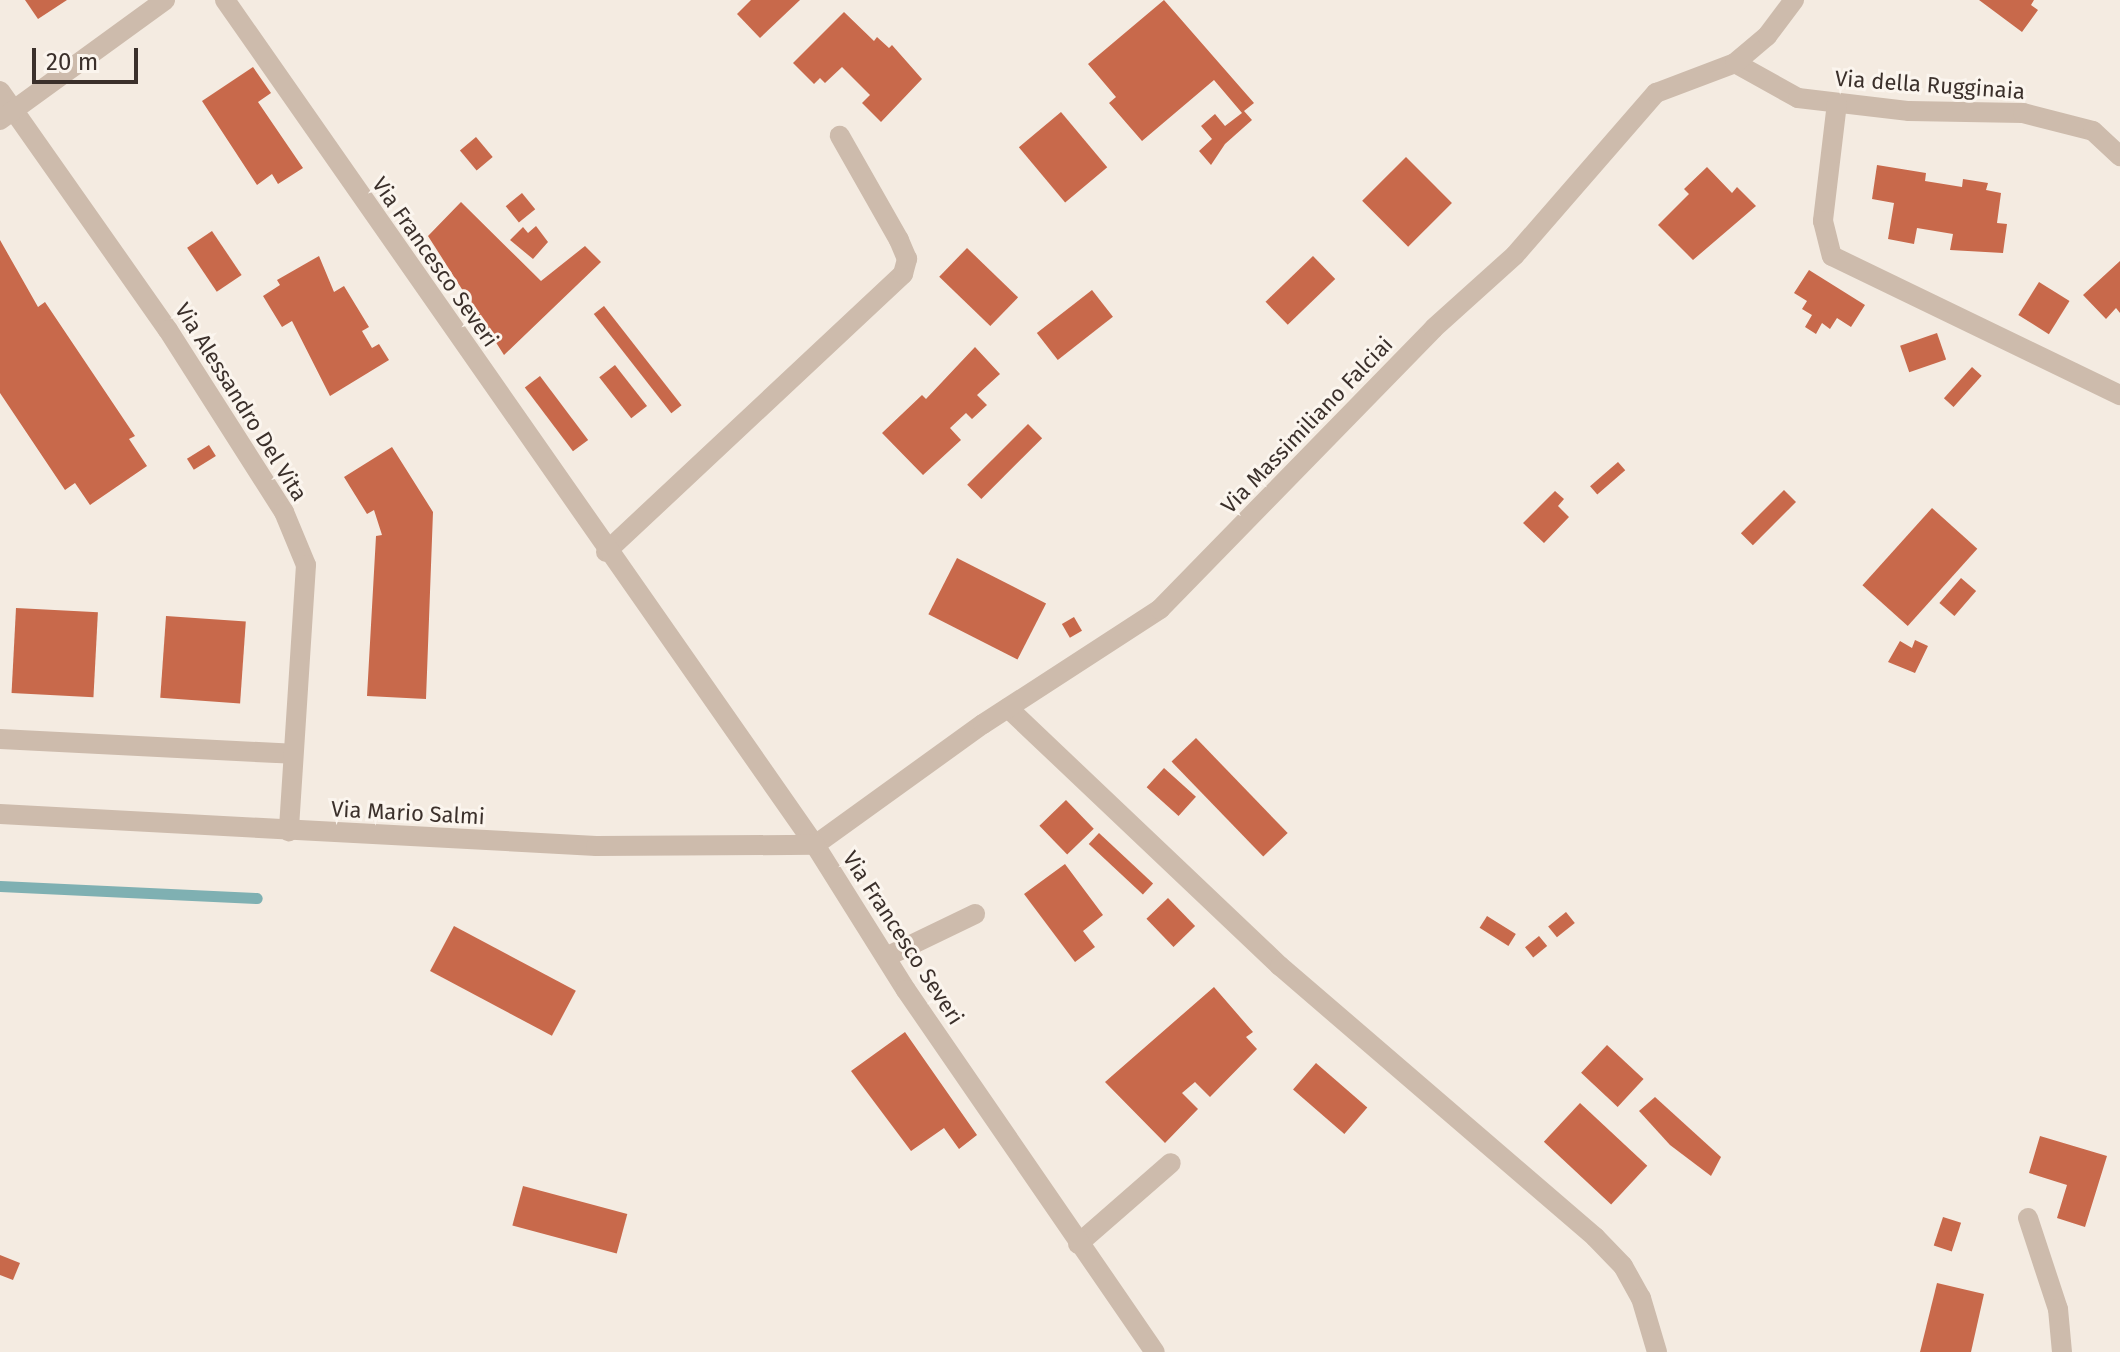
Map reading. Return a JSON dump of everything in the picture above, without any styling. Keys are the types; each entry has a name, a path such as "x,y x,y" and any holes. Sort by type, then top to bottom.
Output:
{"street":[{"path":"7,116 165,0"},
{"name":"Via Francesco Severi","path":"225,0 606,552 815,845 1078,1244 1155,1352"},
{"name":"Via Massimiliano Falciai","path":"815,845 1008,708 1160,609 1434,328 1515,255 1656,93 1735,63 1767,36 1794,0"},
{"name":"Via della Rugginaia","path":"1735,63 1798,98 1909,111 2023,113 2093,131 2120,156"},
{"name":"Via Alessandro Del Vita","path":"0,91 7,116 168,330 284,512 306,565 289,831"},
{"path":"1837,103 1823,221 1832,256 1864,276 2120,395"},
{"path":"606,552 903,274 907,259 899,240 840,136"},
{"path":"1008,708 1280,966 1595,1237 1623,1266 1641,1298 1657,1352"},
{"path":"0,739 293,754"},
{"name":"Via Mario Salmi","path":"0,814 596,846 815,845"},
{"path":"886,957 975,914"},
{"path":"1078,1244 1171,1163"},
{"path":"2028,1218 2058,1309 2062,1352"}],"building":[{"path":"25,0 67,0 38,19"},
{"path":"751,0 800,0 760,38 737,14"},
{"path":"1164,0 1254,103 1244,111 1252,120 1225,144 1211,165 1199,151 1212,139 1201,126 1215,114 1225,126 1242,113 1214,80 1142,141 1109,103 1116,97 1088,64"},
{"path":"1979,0 2034,0 2031,5 2038,10 2022,32"},
{"path":"844,12 874,41 877,37 889,48 892,45 922,79 881,122 862,103 870,95 842,67 825,83 820,78 814,84 793,63"},
{"path":"253,67 271,93 258,102 303,168 278,184 272,174 257,185 202,101"},
{"path":"1061,112 1107,167 1065,203 1019,147"},
{"path":"476,137 493,157 477,170 460,150"},
{"path":"1406,157 1452,203 1408,247 1362,201"},
{"path":"1877,165 1926,173 1925,181 1962,187 1963,179 1988,183 1986,190 2001,193 1997,223 2007,224 2003,253 1950,250 1953,234 1917,228 1914,244 1888,239 1894,203 1872,199"},
{"path":"1707,167 1732,193 1737,187 1756,206 1693,260 1658,225 1689,194 1684,189"},
{"path":"522,193 535,209 519,223 506,206"},
{"path":"461,202 541,281 585,246 601,262 504,355 428,236"},
{"path":"536,226 548,242 533,259 510,240 523,227 528,233"},
{"path":"212,231 242,275 217,292 187,248"},
{"path":"0,240 38,307 45,302 135,436 129,439 147,466 90,505 75,483 65,490 0,393"},
{"path":"967,248 1018,297 990,326 939,277"},
{"path":"319,256 334,292 344,286 369,327 362,331 372,348 379,344 389,360 330,396 292,321 282,327 263,296 280,285 277,280"},
{"path":"1313,256 1335,279 1288,325 1266,302"},
{"path":"2120,261 2120,313 2116,308 2106,319 2083,295"},
{"path":"1809,270 1865,305 1851,327 1837,318 1830,329 1822,323 1816,334 1805,327 1812,315 1802,309 1807,301 1794,293"},
{"path":"2039,282 2070,301 2049,334 2018,315"},
{"path":"1092,290 1113,317 1058,360 1037,333"},
{"path":"604,306 682,405 671,413 594,314"},
{"path":"1937,333 1946,359 1909,372 1900,346"},
{"path":"975,347 1000,374 977,395 987,405 972,419 966,413 950,428 961,440 923,475 882,433 922,395 926,399"},
{"path":"615,365 647,406 631,418 599,377"},
{"path":"1972,367 1982,376 1954,407 1944,398"},
{"path":"540,376 588,440 573,451 525,387"},
{"path":"1028,424 1042,438 981,499 967,485"},
{"path":"209,445 216,456 194,470 187,459"},
{"path":"392,447 433,512 426,699 367,696 376,536 382,535 374,510 367,514 344,477"},
{"path":"1618,462 1625,470 1597,495 1590,486"},
{"path":"1784,490 1796,502 1753,545 1741,533"},
{"path":"1555,491 1564,499 1558,506 1569,517 1544,543 1523,523"},
{"path":"1932,508 1977,549 1908,626 1862,585"},
{"path":"957,558 1046,603 1017,660 928,614"},
{"path":"1961,578 1976,591 1954,616 1939,603"},
{"path":"16,608 98,612 93,697 12,693"},
{"path":"166,616 246,622 240,703 160,698"},
{"path":"1074,617 1082,631 1070,638 1062,624"},
{"path":"1915,640 1928,646 1915,673 1888,662 1900,641 1912,648"},
{"path":"1196,738 1288,833 1263,857 1172,762"},
{"path":"1164,768 1196,797 1179,816 1147,787"},
{"path":"1066,800 1094,829 1067,854 1039,826"},
{"path":"1099,833 1153,883 1143,894 1089,844"},
{"path":"1065,864 1103,915 1083,931 1095,947 1075,962 1024,894"},
{"path":"1168,898 1195,926 1174,947 1146,919"},
{"path":"1566,912 1575,923 1557,937 1548,926"},
{"path":"1487,916 1516,934 1508,946 1480,928"},
{"path":"454,926 576,991 552,1036 430,971"},
{"path":"1539,936 1547,946 1533,957 1525,947"},
{"path":"1214,987 1253,1032 1246,1037 1257,1049 1210,1097 1195,1082 1182,1093 1198,1109 1165,1143 1105,1082"},
{"path":"905,1032 977,1135 959,1149 944,1128 911,1151 851,1071"},
{"path":"1607,1045 1644,1079 1618,1107 1581,1073"},
{"path":"1316,1063 1367,1108 1344,1134 1293,1089"},
{"path":"1655,1097 1721,1157 1711,1176 1670,1145 1639,1111"},
{"path":"1580,1103 1647,1166 1611,1205 1544,1142"},
{"path":"2040,1136 2107,1156 2085,1227 2057,1218 2067,1185 2029,1173"},
{"path":"523,1186 627,1214 617,1254 512,1226"},
{"path":"1943,1217 1961,1223 1952,1251 1934,1246"},
{"path":"0,1255 20,1263 13,1280 0,1275"},
{"path":"1937,1283 1984,1294 1971,1352 1920,1352"}],"waterway":[{"path":"0,886 257,898"}]}
